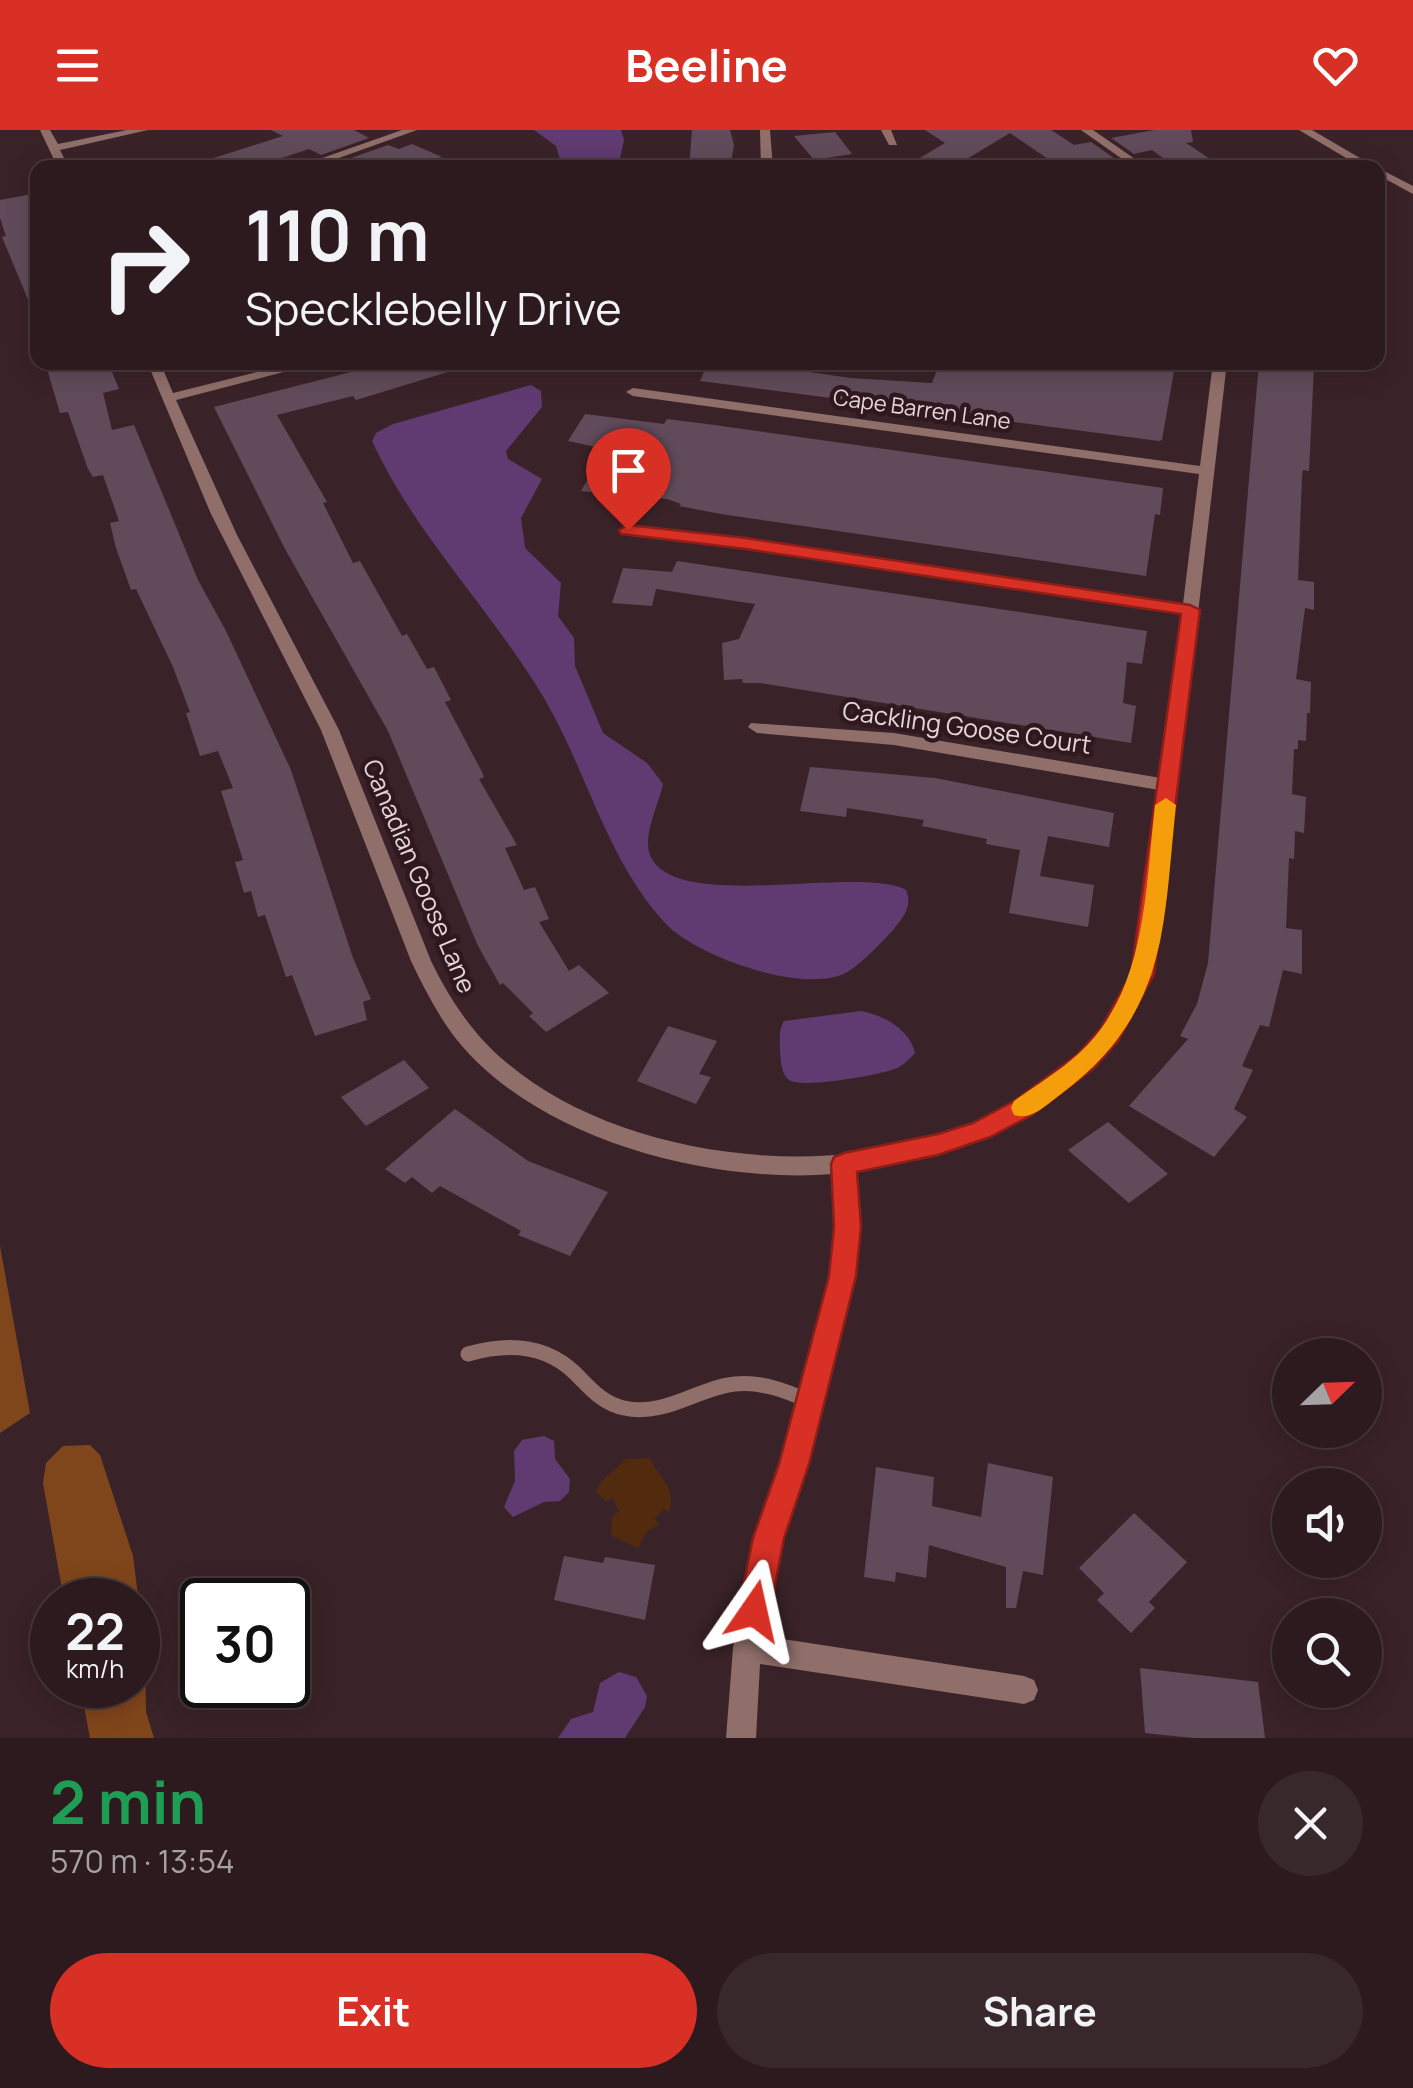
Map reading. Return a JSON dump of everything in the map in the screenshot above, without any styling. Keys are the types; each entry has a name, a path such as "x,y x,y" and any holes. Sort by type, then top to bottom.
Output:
{"street":[{"path":"46,130 60,160"},
{"path":"55,148 143,130"},
{"path":"323,160 412,130"},
{"path":"765,130 767,160"},
{"path":"886,130 894,143"},
{"path":"1086,130 1131,160"},
{"path":"1304,130 1358,160"},
{"path":"1385,172 1413,172"},
{"path":"1385,175 1413,190"},
{"name":"Canadian Goose Lane","path":"156,370 230,537 330,730 437,994 466,1036 522,1086 587,1123 683,1153 785,1166 844,1164 890,1156 982,1130 1056,1086 1110,1034 1142,974 1219,370"},
{"path":"168,398 283,370"},
{"name":"Cape Barren Lane","path":"634,392 1206,471"},
{"path":"628,530 746,543 1190,610"},
{"name":"Cackling Goose Court","path":"756,728 894,739 1168,784"},
{"path":"741,1738 747,1648 769,1538 794,1464 843,1276 848,1227 844,1164"},
{"path":"747,1648 1024,1690"}],"lane":[{"path":"468,1354 502,1346 534,1349 564,1363 606,1402 635,1410 666,1406 741,1383 786,1391 809,1401"}],"shaded area":[{"path":"534,130 621,130 624,140 620,160 560,160 556,146"},
{"path":"531,385 541,391 542,407 506,451 508,459 542,479 521,518 525,548 561,583 558,616 574,638 575,666 603,733 647,763 663,784 650,827 649,852 663,871 690,881 726,885 849,882 906,890 908,907 900,921 849,971 831,978 807,979 753,969 701,948 666,924 628,872 544,698 431,540 372,441 376,433 393,424"},
{"path":"861,1011 895,1025 908,1037 915,1053 897,1068 860,1077 809,1083 786,1077 780,1051 784,1021"},
{"path":"0,1246 30,1413 0,1433"},
{"path":"544,1436 554,1441 555,1459 570,1479 569,1492 560,1501 544,1502 513,1517 504,1507 515,1481 514,1451 522,1440"},
{"path":"90,1445 100,1455 133,1556 136,1578 60,1578 43,1483 46,1463 63,1446"},
{"path":"650,1458 669,1489 671,1503 669,1512 663,1509 655,1519 659,1524 646,1532 638,1548 611,1535 612,1516 619,1512 613,1498 606,1501 596,1492 625,1459"},
{"path":"619,1672 636,1677 647,1696 645,1707 625,1738 558,1738 571,1719 593,1712 600,1683"},
{"path":"84,1708 146,1708 154,1738 90,1738"}],"building":[{"path":"271,130 354,130 369,138 321,155 309,149 276,160 207,160 283,136"},
{"path":"692,130 730,130 734,145 731,160 690,160"},
{"path":"925,130 1051,130 1074,145 1091,142 1114,158 1049,160 1010,133 965,160 916,160 945,143"},
{"path":"1154,130 1191,130 1193,142 1186,143 1212,160 1166,160 1152,150 1134,154 1111,138"},
{"path":"835,132 852,154 814,160 794,136"},
{"path":"412,144 442,157 346,160 388,145 399,149"},
{"path":"30,194 30,304 2,237 6,236 0,200"},
{"path":"47,370 111,370 119,389 103,393 112,430 134,425 198,580 291,770 353,958 371,999 363,1002 367,1020 315,1036 292,975 286,977 265,915 258,917 251,891 244,893 235,862 243,860 221,791 233,788 218,751 200,756 186,713 190,712 173,667 136,589 131,590 116,548 110,523 119,521 103,475 93,477 68,412 60,413"},
{"path":"359,370 454,370 356,400 353,396 277,415 327,502 323,503 353,563 360,561 402,636 407,634 427,669 434,667 451,700 445,702 482,772 484,777 479,779 517,845 505,848 524,890 535,887 549,919 539,922 569,971 579,965 609,993 546,1032 529,1016 533,1013 503,983 500,985 478,946 388,731 285,549 214,407"},
{"path":"705,370 796,370 932,383 937,370 1174,371 1159,441 700,381"},
{"path":"1258,370 1314,370 1309,471 1303,470 1302,476 1298,580 1314,582 1314,610 1305,608 1296,679 1311,682 1310,713 1306,741 1298,740 1298,749 1294,749 1292,794 1306,797 1304,833 1295,831 1294,859 1289,858 1286,928 1302,930 1302,974 1283,970 1269,1027 1260,1025 1242,1066 1253,1070 1234,1109 1247,1117 1214,1157 1129,1106 1188,1039 1180,1036 1197,1004 1208,963"},
{"path":"585,414 664,424 667,419 707,424 1163,488 1146,576 721,514 679,506 667,499 581,491 606,449 568,441"},
{"path":"677,561 1147,631 1142,664 1127,662 1123,703 1136,706 1131,743 743,683 742,679 724,680 722,643 739,639 755,604 656,589 652,606 612,603 623,568 672,572"},
{"path":"810,767 935,778 1114,813 1109,847 1048,836 1040,876 1094,885 1088,927 1009,913 1020,850 922,826 924,820 847,808 846,817 800,811"},
{"path":"668,1026 717,1041 699,1074 711,1077 696,1104 637,1081"},
{"path":"404,1060 429,1088 366,1126 341,1097"},
{"path":"455,1109 528,1161 608,1192 570,1256 518,1235 521,1231 440,1186 432,1193 412,1177 405,1183 385,1169"},
{"path":"1108,1122 1168,1174 1129,1203 1068,1150"},
{"path":"988,1463 1053,1477 1043,1575 1023,1571 1016,1608 1006,1608 1006,1567 929,1545 926,1578 896,1572 895,1582 864,1577 876,1467 934,1477 932,1506 981,1517"},
{"path":"1134,1513 1187,1562 1149,1602 1155,1608 1131,1633 1097,1600 1104,1593 1079,1568"},
{"path":"564,1556 603,1563 605,1557 655,1565 645,1620 554,1600"},
{"path":"1140,1668 1258,1682 1265,1738 1145,1733"}],"slow traffic":[{"path":"1023,1108 1086,1062 1110,1034 1130,1000 1150,942 1166,805"}],"route":[{"path":"628,530 746,543 1190,610 1150,942 1142,974 1110,1034 1086,1062 1023,1108 982,1130 938,1144 844,1164 848,1227 843,1276 794,1464 769,1538 754,1611"}]}
